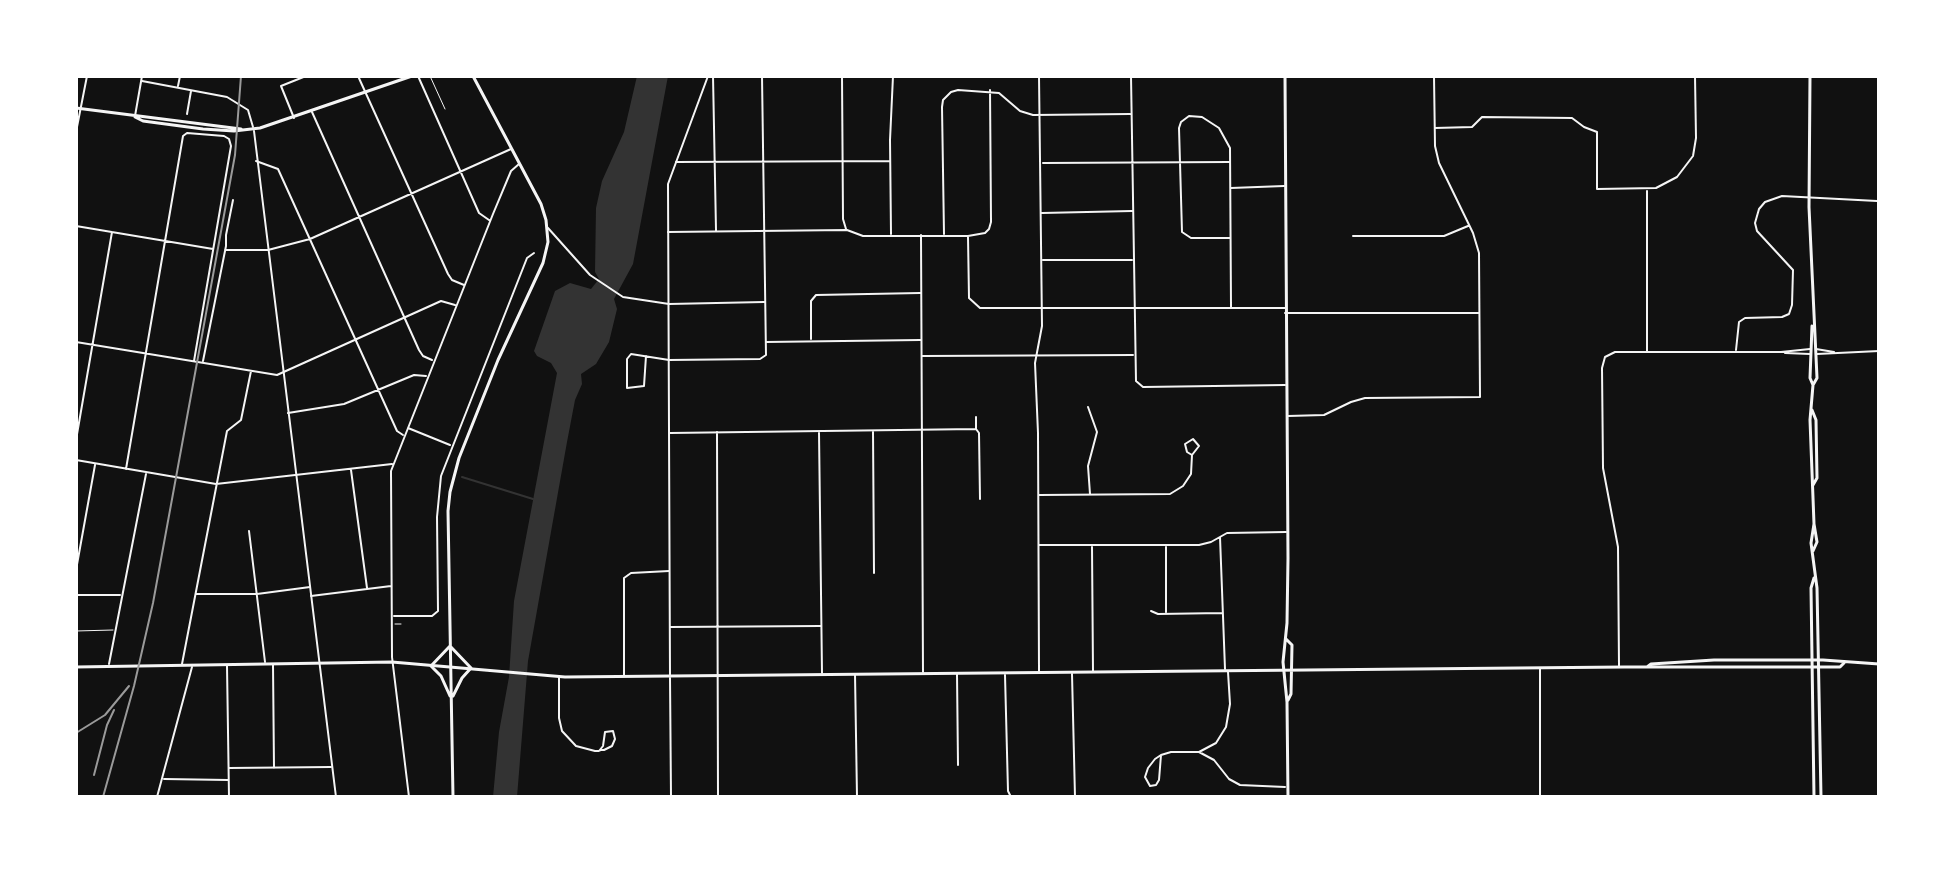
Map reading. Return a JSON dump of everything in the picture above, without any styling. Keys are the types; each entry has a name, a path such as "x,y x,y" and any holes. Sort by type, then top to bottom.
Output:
{"main road":[{"path":"78,108 245,130 294,118 412,76"},
{"path":"453,797 448,511 454,475 498,360 543,263 548,242 548,228 541,204 475,76"},
{"path":"1285,76 1287,532 1283,670 1287,702 1288,797"},
{"path":"1810,76 1809,199 1817,378 1813,385 1809,443 1817,542 1813,551 1817,588 1821,797"},
{"path":"1814,578 1811,588 1814,797"},
{"path":"1286,639 1292,645 1291,694 1287,702"},
{"path":"431,666 450,646"},
{"path":"450,646 471,668"},
{"path":"1647,667 1651,664 1714,660 1818,660 1879,664"},
{"path":"76,667 392,662 559,676 670,676 1840,667 1844,663"},
{"path":"431,666 441,676 451,700"},
{"path":"451,700 471,668"},
{"path":"1813,731 1819,739"}],"street":[{"path":"76,132 78,108 87,76"},
{"path":"135,117 142,76"},
{"path":"178,88 180,76"},
{"path":"294,118 281,86 306,76"},
{"path":"358,76 449,277 464,285"},
{"path":"418,76 480,214 490,220"},
{"path":"711,76 716,231"},
{"path":"671,797 668,184 711,76"},
{"path":"646,356 644,386 627,388 629,356 646,356 669,360 760,359 766,355 762,76"},
{"path":"842,76 843,219 847,230"},
{"path":"891,235 893,76"},
{"path":"1039,76 1042,308 1036,356 1039,673"},
{"path":"1131,76 1135,378 1143,387 1286,385"},
{"path":"1287,416 1324,415 1365,398 1480,397 1479,253 1440,167 1435,128 1434,76"},
{"path":"1435,128 1472,127 1482,117 1572,118 1597,132 1597,189 1659,188 1682,172 1693,156 1696,138 1695,76"},
{"path":"141,81 234,100 250,113 336,797"},
{"path":"187,114 193,90"},
{"path":"668,232 847,230 863,236 968,236 985,233 991,222 990,90"},
{"path":"944,235 943,100 951,92 990,90 1007,98 1020,111 1040,115 1132,114"},
{"path":"312,112 421,354 434,360"},
{"path":"1230,238 1191,238 1182,232 1179,128 1189,116 1202,117 1219,128 1230,148 1231,307"},
{"path":"126,469 183,136 187,133 218,135 230,140 231,146 194,361"},
{"path":"225,250 268,250 310,239 511,149"},
{"path":"256,161 278,168 397,431 404,435"},
{"path":"676,162 890,161"},
{"path":"1041,163 1230,162"},
{"path":"409,797 392,662 392,464 490,220 511,171 519,164"},
{"path":"1231,188 1285,186"},
{"path":"1647,189 1647,351"},
{"path":"1736,351 1739,322 1745,318 1782,317 1789,314 1792,305 1793,270 1790,263 1757,231 1755,223 1759,209 1765,202 1782,196 1878,200 1879,340"},
{"path":"203,362 233,200"},
{"path":"1041,213 1133,211"},
{"path":"76,226 214,249"},
{"path":"1353,236 1444,236 1469,226"},
{"path":"548,228 597,281 626,298 669,304 765,302"},
{"path":"76,440 112,232"},
{"path":"921,235 923,674"},
{"path":"968,236 971,302 980,308 1231,307 1285,311 1479,313"},
{"path":"393,616 432,616 438,611 437,501 441,476 527,259 534,253"},
{"path":"1041,260 1133,260"},
{"path":"811,341 811,301 816,295 921,293"},
{"path":"76,342 283,374 441,301 456,305"},
{"path":"766,342 921,340"},
{"path":"1619,667 1618,547 1603,468 1602,368 1605,357 1611,353 1647,351 1879,351"},
{"path":"921,356 1134,355"},
{"path":"182,665 227,431 242,417 251,371"},
{"path":"288,413 344,404 414,375 427,377"},
{"path":"1088,407 1097,432 1088,466 1090,495"},
{"path":"976,417 980,499"},
{"path":"407,427 451,445"},
{"path":"669,433 976,429"},
{"path":"819,431 822,675"},
{"path":"873,431 874,573"},
{"path":"717,432 718,797"},
{"path":"1038,495 1170,494 1187,481 1192,469 1192,455"},
{"path":"76,460 216,484 392,464"},
{"path":"76,570 95,464"},
{"path":"351,468 367,588"},
{"path":"108,666 146,473"},
{"path":"249,531 266,664"},
{"path":"1038,545 1199,545 1227,533 1287,532"},
{"path":"1161,755 1158,783 1149,786 1145,780 1148,768 1161,755 1199,752 1212,746 1224,731 1230,704 1220,537"},
{"path":"1166,545 1166,614"},
{"path":"1092,546 1093,672"},
{"path":"624,676 624,578 631,573 669,571"},
{"path":"311,596 392,585"},
{"path":"195,594 257,594 310,587"},
{"path":"76,595 121,595"},
{"path":"1151,611 1166,614 1223,613"},
{"path":"670,627 821,626"},
{"path":"227,664 229,797"},
{"path":"273,664 274,768"},
{"path":"157,797 192,665"},
{"path":"1540,667 1540,797"},
{"path":"1072,672 1075,797"},
{"path":"957,673 958,765"},
{"path":"1005,673 1008,791 1011,797"},
{"path":"855,674 857,797"},
{"path":"559,676 562,731 580,748 599,751 613,744 613,731 605,732 599,751"},
{"path":"1199,752 1214,760 1229,779 1240,785 1288,787"},
{"path":"228,768 332,767"},
{"path":"162,779 228,780"}],"lane":[{"path":"430,76 445,109"},
{"path":"392,624 401,624"},
{"path":"76,631 115,630"}],"shaded area":[{"path":"637,76 668,76 633,264 614,299 617,309 609,342 596,364 581,374 582,384 575,400 528,661 517,797 493,797 499,732 509,677 514,601 557,373 551,363 534,351 555,291 570,283 591,289 599,279 595,272 596,208 602,181 624,132"}],"waterway":[{"path":"462,477 533,499"}],"railway":[{"path":"103,797 153,603 235,155 241,76"},
{"path":"76,733 105,715 129,686"},
{"path":"94,775 114,710"}]}
